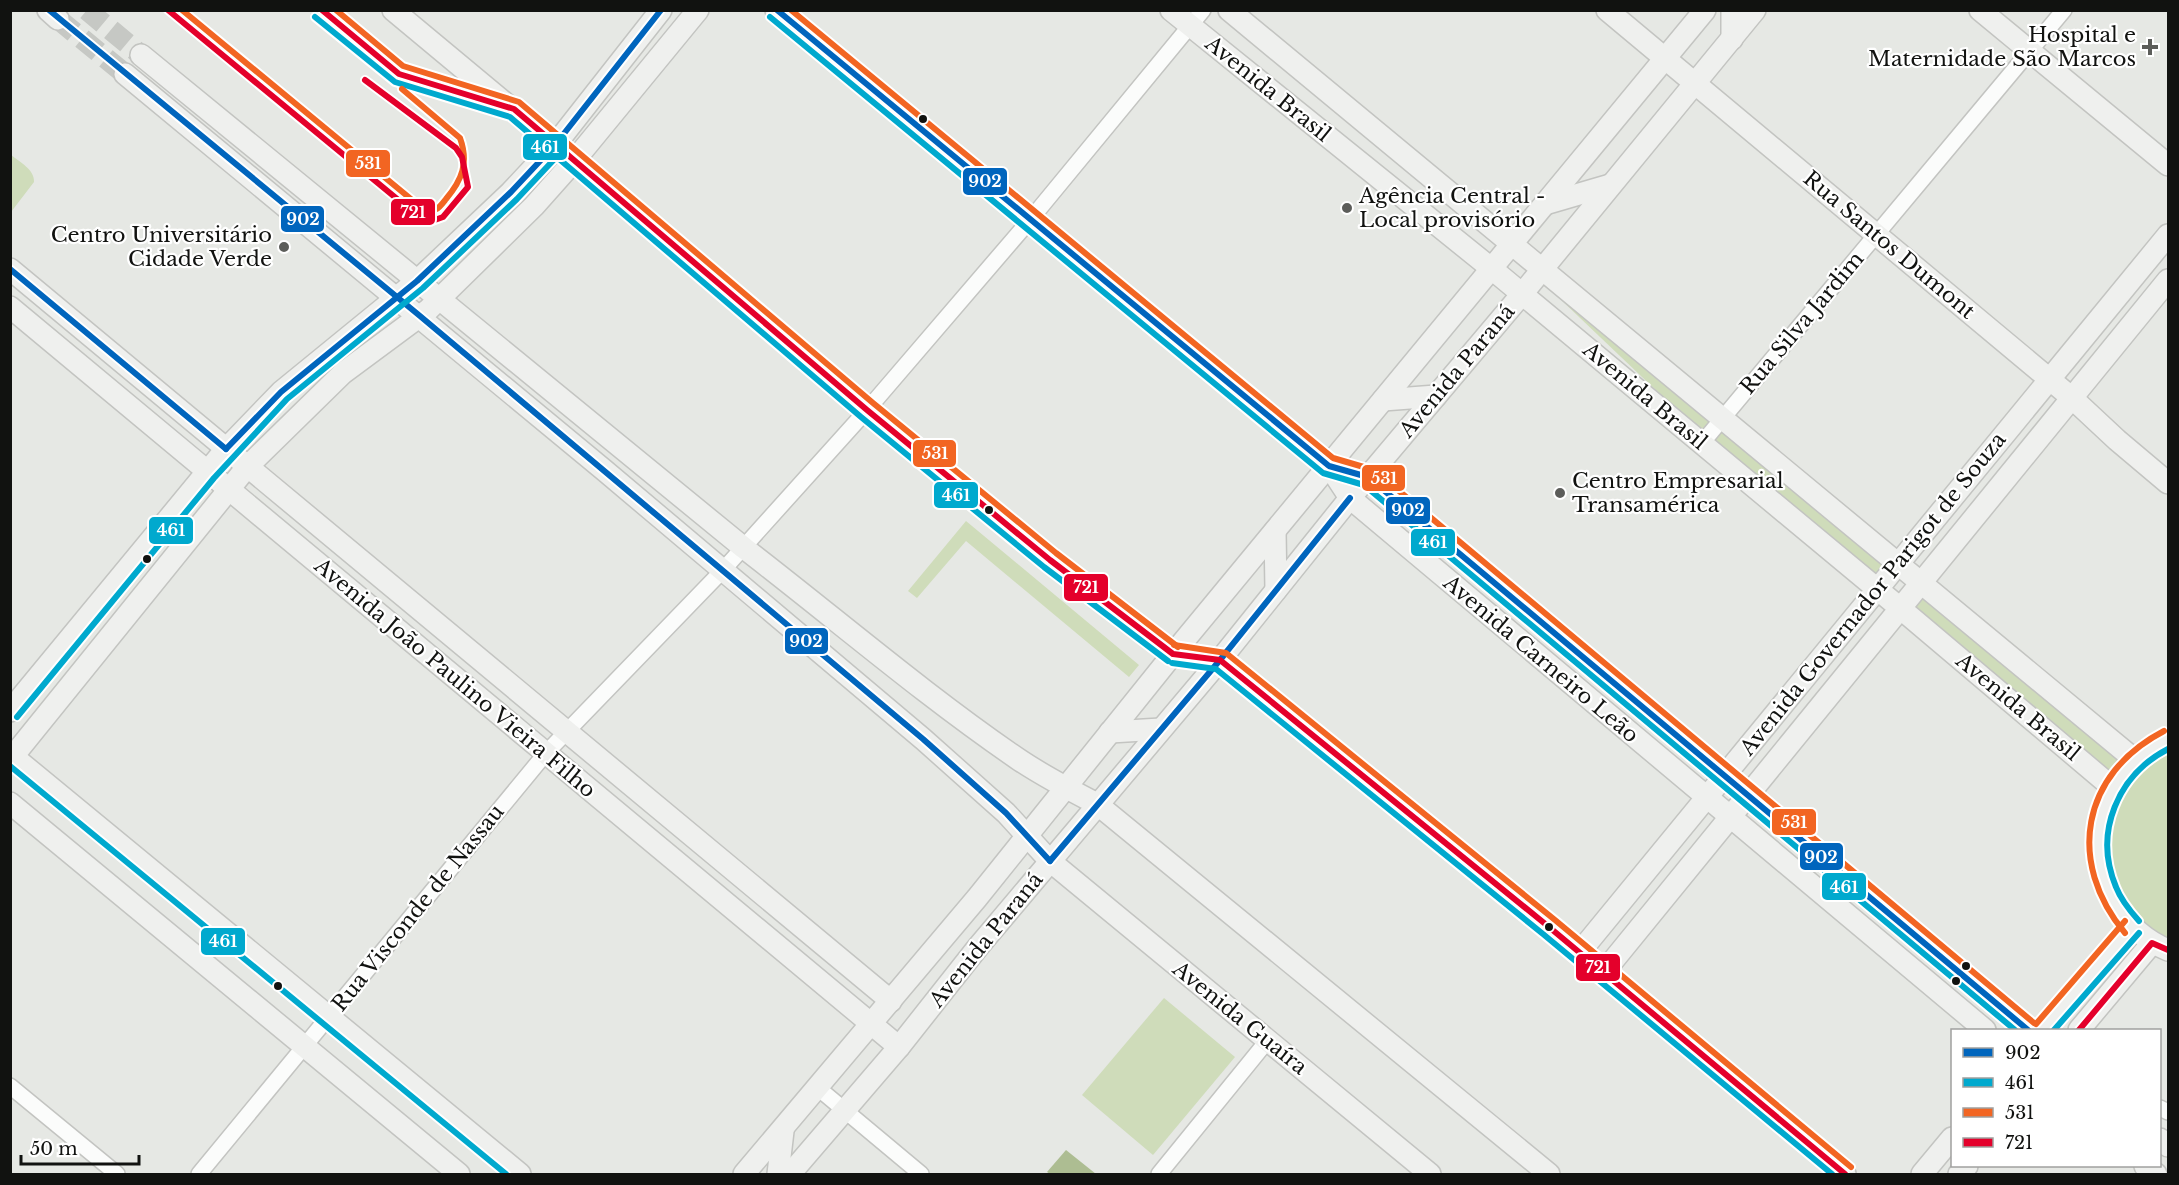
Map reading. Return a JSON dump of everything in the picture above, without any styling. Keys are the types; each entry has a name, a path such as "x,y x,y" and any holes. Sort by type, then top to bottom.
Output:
{"main road":[{"path":"393,10 867,410 1050,560 1173,654 1220,660 1845,1174"},
{"path":"10,711 226,450 281,392 417,281 488,215 555,145 661,10"},
{"path":"520,1174 11,756 247,467 344,374 420,316 534,206 698,10"},
{"path":"776,10 1329,466"},
{"name":"Avenida Brasil","path":"1171,10 1196,18 1492,269 1878,589 2113,788"},
{"name":"Avenida Brasil","path":"1229,10 2135,760"},
{"name":"Rua Santos Dumont","path":"1607,10 2072,398 2117,440 2169,483"},
{"name":"Avenida Paraná","path":"744,1174 783,1131 977,898 1173,654 1705,10"},
{"path":"1731,10 1732,39"},
{"name":"Avenida Paraná","path":"790,1174 846,1111 978,947 1220,660 1350,498 1522,294 1755,10"},
{"path":"1980,10 2169,165"},
{"path":"613,73 668,46"},
{"path":"141,55 744,548 933,697 1019,760 1097,804 1549,1174"},
{"name":"Avenida Guaíra","path":"125,74 420,316 723,570 923,739 1006,813 1050,861 1430,1174"},
{"path":"1545,204 1610,185"},
{"path":"478,260 488,215"},
{"name":"Avenida Governador Parigot de Souza","path":"1579,953 2169,235"},
{"name":"Avenida João Paulino Vieira Filho","path":"10,268 891,1001"},
{"name":"Avenida Governador Parigot de Souza","path":"1603,973 2169,280"},
{"name":"Avenida João Paulino Vieira Filho","path":"10,307 899,1047"},
{"path":"281,392 344,374"},
{"path":"1383,400 1436,396"},
{"name":"Avenida Carneiro Leão","path":"1329,466 1368,477 2027,1029"},
{"name":"Avenida Carneiro Leão","path":"1329,466 1350,498 1984,1029"},
{"path":"1275,531 1276,590"},
{"path":"1110,732 1161,729"},
{"path":"2080,1029 2160,947 2132,927 2116,907 2105,885 2099,860 2098,835 2103,811 2113,788 2135,760 2158,743 2169,739"},
{"path":"10,803 459,1174"},
{"path":"977,898 978,947"},
{"path":"1854,921 1873,900"},
{"path":"2044,1029 2132,927"},
{"path":"778,1174 783,1131"},
{"path":"1922,1174 1951,1140"}],"street":[{"name":"Rua Silva Jardim","path":"1702,443 2064,10"},
{"name":"Rua Visconde de Nassau","path":"200,1174 546,753 744,548 867,410 1030,220 1196,18"},
{"path":"1159,1174 1268,1040"},
{"path":"10,1086 117,1174"},
{"path":"818,1088 921,1174"}],"shaded area":[{"path":"11,155 30,170 34,182 11,212"},
{"path":"1536,276 1893,570 1882,584 1706,438"},
{"path":"966,521 1139,665 1129,677 966,541 917,598 908,591"},
{"path":"1918,587 2130,764 2168,739 2168,950 2105,885 2113,788 1905,602"},
{"path":"1164,998 1235,1057 1153,1155 1082,1095"},
{"path":"1066,1150 1096,1174 1050,1174 1047,1172"}],"tunnel":[{"path":"87,10 141,55"},
{"path":"58,19 125,74"}],"transit line":[{"name":"902","path":"49,10 420,316 923,739 1006,813 1050,861"},
{"name":"721","path":"168,10 419,217 432,221 443,217 468,187 462,157 456,148 365,80"},
{"name":"531","path":"182,10 423,209 434,210 444,202 460,178 464,163 463,147 460,138 402,89"},
{"name":"721","path":"322,10 399,74 514,109 867,410 1050,560 1173,654 1220,660 1549,927 1845,1174"},
{"name":"531","path":"336,10 403,66 519,102 873,403 1056,553 1178,647"},
{"name":"902","path":"226,449 281,392 417,281 511,192 555,145 661,10"},
{"name":"902","path":"777,10 1329,466 1368,477 2027,1029"},
{"name":"531","path":"791,10 1333,458 1374,470 2034,1023"},
{"name":"461","path":"315,17 395,82 510,117 861,417 1044,567 1168,661"},
{"name":"461","path":"770,17 1323,473 1364,485 2014,1029"},
{"name":"461","path":"17,717 214,478 287,399 423,288 517,199 562,151"},
{"name":"902","path":"10,269 226,449"},
{"name":"902","path":"1050,861 1220,660 1350,498"},
{"name":"531","path":"1174,645 1226,653 1555,920 1851,1167"},
{"name":"461","path":"1172,663 1216,669 1543,934 1832,1174"},
{"name":"531","path":"2125,933 2106,906 2095,878 2090,849 2091,822 2100,795 2115,771 2136,749 2164,731"},
{"name":"461","path":"2139,921 2126,905 2116,887 2107,846 2109,826 2115,807 2136,774 2150,760 2168,749"},
{"name":"461","path":"10,766 506,1174"},
{"name":"531","path":"2036,1024 2125,921"},
{"name":"461","path":"2055,1029 2139,933"},
{"name":"721","path":"2080,1029 2152,943 2168,950"}],"place":[{"name":"Hospital e Maternidade São Marcos","path":"2150,47"},
{"name":"Agência Central - Local provisório","path":"1347,208"},
{"name":"Centro Universitário Cidade Verde","path":"284,247"},
{"name":"Centro Empresarial Transamérica","path":"1560,493"}]}
